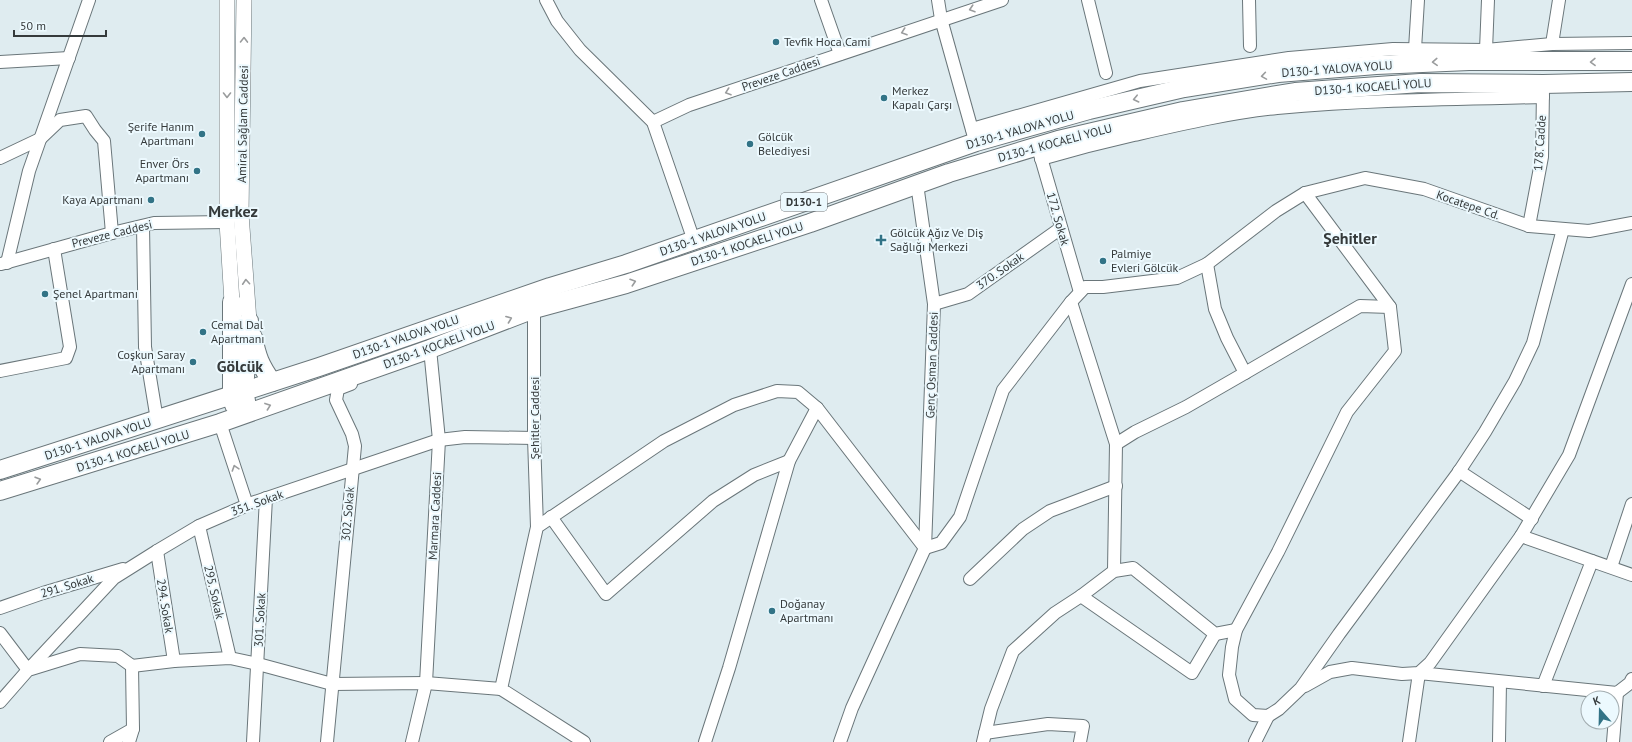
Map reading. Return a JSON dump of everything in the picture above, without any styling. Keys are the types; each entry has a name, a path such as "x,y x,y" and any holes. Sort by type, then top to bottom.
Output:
{"highway":[{"name":"D130-1 YALOVA YOLU","path":"0,470 157,420 550,287 694,241 974,135 1184,88 1278,74 1376,65 1469,61 1632,61"},
{"name":"D130-1 KOCAELİ YOLU","path":"0,491 220,423 431,353 534,309 626,284 803,225 949,173 1039,153 1183,112 1295,92 1420,83 1543,91 1632,82"},
{"path":"232,302 238,393 243,415"},
{"path":"249,321 261,366 272,382"},
{"path":"238,393 249,321"}],"main road":[{"name":"Amiral Sağlam Caddesi","path":"227,0 227,222 232,302"},
{"name":"Amiral Sağlam Caddesi","path":"244,0 241,214 249,321"}],"street":[{"path":"3,264 29,171 89,0"},
{"path":"546,0 557,21 580,50 653,122 694,241"},
{"path":"821,0 840,54"},
{"path":"938,0 941,19 974,135 1140,81 1289,58 1393,49 1486,50 1552,44 1632,42"},
{"name":"Preveze Caddesi","path":"653,122 689,105 941,19 1002,0"},
{"path":"1088,0 1106,73"},
{"path":"1249,0 1250,46"},
{"path":"1415,50 1418,0"},
{"path":"1486,50 1488,0"},
{"path":"1552,44 1559,0"},
{"path":"0,62 69,58"},
{"name":"178. Cadde","path":"1528,226 1542,157 1543,91"},
{"path":"0,158 40,139 60,120 86,116 104,141 112,233"},
{"name":"172. Sokak","path":"1039,153 1080,292"},
{"name":"Kocatepe Cd.","path":"1080,292 1084,287 1103,287 1177,278 1206,264 1276,211 1305,193 1365,178 1424,189 1528,226 1589,231 1632,223"},
{"name":"Genç Osman Caddesi","path":"917,184 934,304 925,548"},
{"path":"1268,716 1253,715 1235,699 1229,675 1232,646 1236,630 1278,552 1347,412 1395,351 1390,307 1305,193"},
{"name":"Preveze Caddesi","path":"3,264 112,233 154,223 227,222"},
{"path":"143,226 145,347 157,420"},
{"name":"370. Sokak","path":"934,304 968,294 1061,228"},
{"path":"1255,742 1268,716 1279,709 1301,688 1459,471 1485,432 1515,381 1533,343 1563,229"},
{"path":"0,371 66,358 70,347 54,249"},
{"path":"1206,264 1215,309 1227,338 1245,373"},
{"path":"1409,742 1419,673 1430,663 1521,536 1569,455 1632,284"},
{"path":"840,742 852,708 925,548 941,543 960,518 1003,390 1070,302 1080,292"},
{"path":"1070,302 1116,444 1114,571"},
{"path":"1116,444 1135,432 1186,407 1360,306 1390,307"},
{"name":"Şehitler Caddesi","path":"501,689 537,527 534,438 534,309"},
{"name":"Marmara Caddesi","path":"412,742 426,683 439,440 431,353"},
{"name":"302. Sokak","path":"327,742 355,446 352,434 336,400 338,389 431,353"},
{"path":"537,527 664,441 734,404 777,391 784,391 798,392 817,408 925,548"},
{"path":"705,742 729,668 789,461 817,408"},
{"path":"220,423 247,505"},
{"name":"351. Sokak","path":"0,702 114,578 157,550 199,526 266,498 439,440 465,437 534,438"},
{"path":"550,518 606,594 713,501 754,475 789,461"},
{"path":"1459,471 1532,519"},
{"path":"970,579 1023,528 1050,511 1116,486"},
{"name":"301. Sokak","path":"253,742 266,498"},
{"path":"1611,567 1632,504"},
{"name":"295. Sokak","path":"199,526 230,658"},
{"path":"1521,536 1632,574"},
{"name":"294. Sokak","path":"157,550 174,661"},
{"path":"1543,686 1592,561"},
{"name":"291. Sokak","path":"0,608 43,592 134,565"},
{"path":"1080,742 1083,726 1048,724 984,738 991,709 1013,651 1055,613 1081,596 1114,571 1133,568 1215,634"},
{"path":"1081,596 1133,634 1192,673 1215,634 1236,630"},
{"path":"0,633 28,670 80,654 118,656 132,666 174,661 230,658 332,684 426,683 501,689 568,738 584,742"},
{"path":"129,742 133,729 132,666"},
{"path":"1301,688 1330,672 1352,668 1402,674 1419,673 1585,690"},
{"path":"1620,691 1630,683 1632,678"},
{"path":"1499,742 1500,682"},
{"path":"110,742 133,729"},
{"path":"1613,742 1614,730"}],"place":[{"name":"Tevfik Hoca Cami","path":"776,42"},
{"name":"Merkez Kapalı Çarşı","path":"884,98"},
{"name":"Şerife Hanım Apartmanı","path":"202,134"},
{"name":"Gölcük Belediyesi","path":"750,144"},
{"name":"Enver Örs Apartmanı","path":"197,171"},
{"name":"Kaya Apartmanı","path":"151,200"},
{"name":"Gölcük Ağız Ve Diş Sağlığı Merkezi","path":"881,240"},
{"name":"Palmiye Evleri Gölcük","path":"1103,261"},
{"name":"Şenel Apartmanı","path":"45,294"},
{"name":"Cemal Dal Apartmanı","path":"203,332"},
{"name":"Coşkun Saray Apartmanı","path":"193,362"},
{"name":"Doğanay Apartmanı","path":"772,611"}],"district":[{"name":"Merkez","path":"233,211"},
{"name":"Şehitler","path":"1350,238"},
{"name":"Gölcük","path":"240,366"}]}
